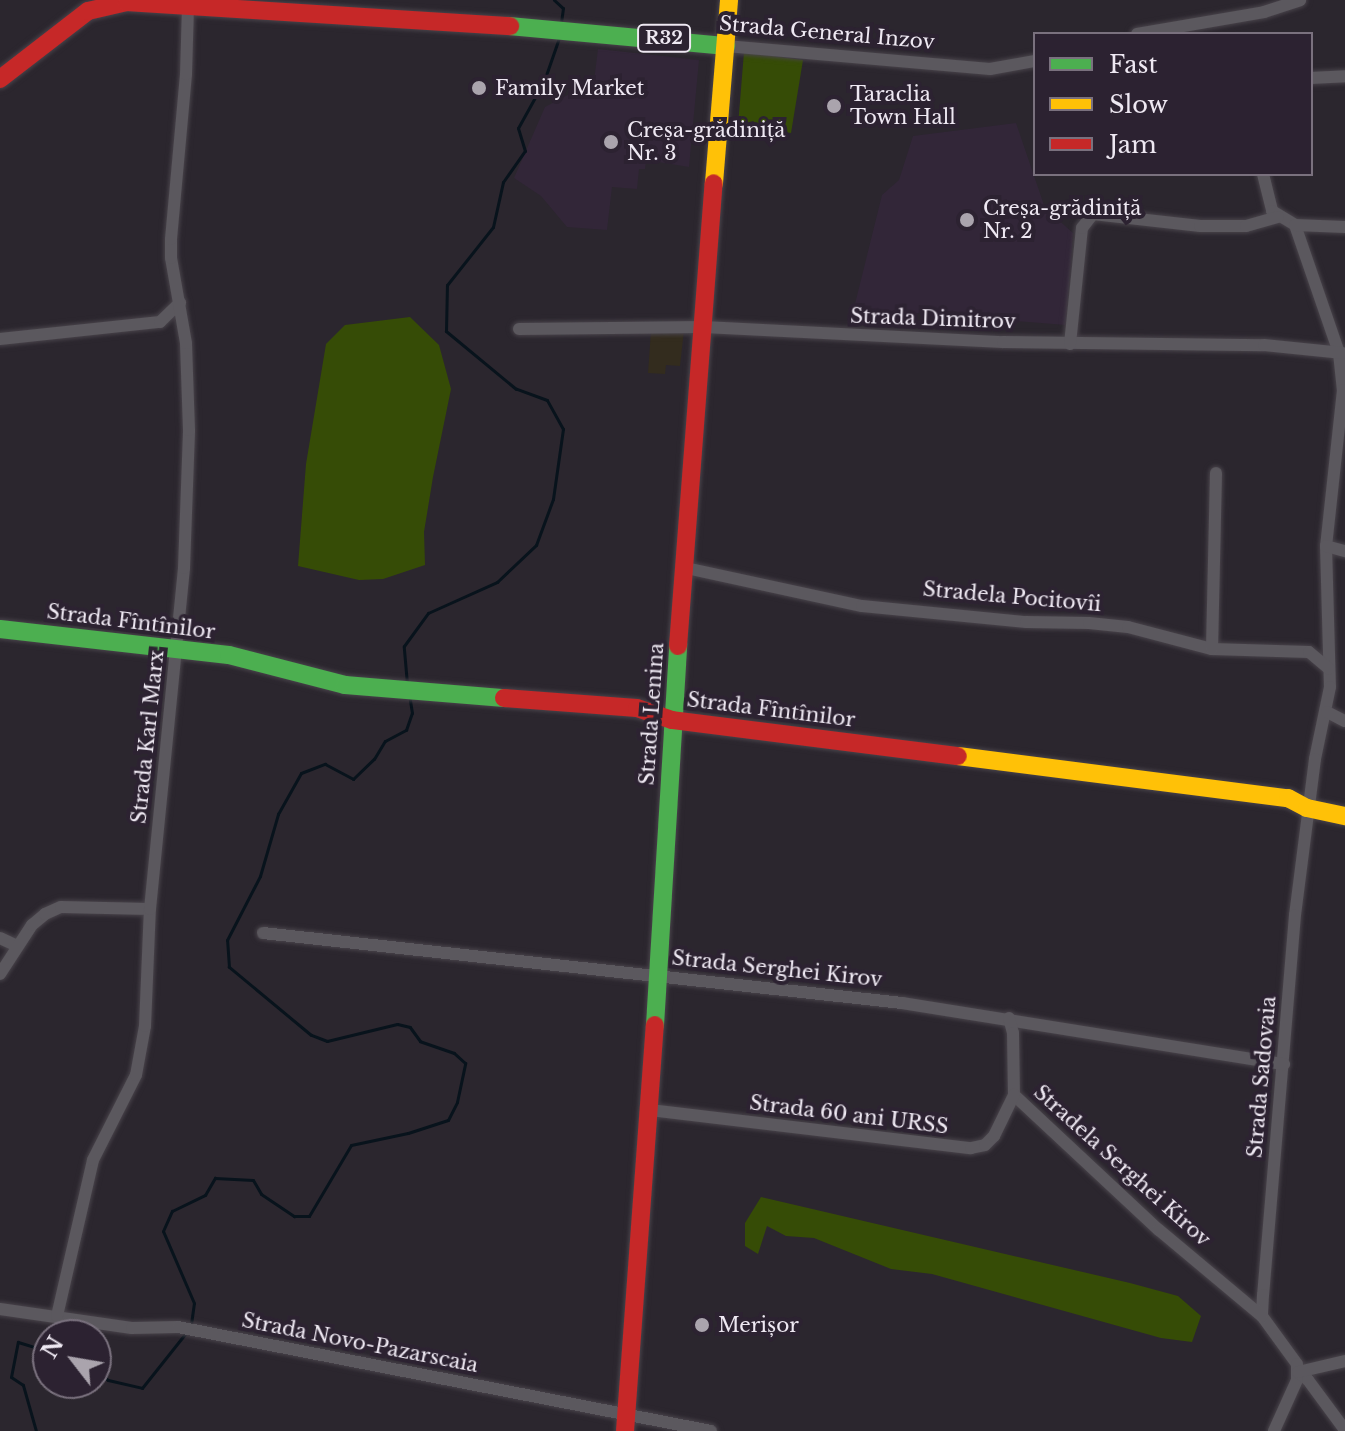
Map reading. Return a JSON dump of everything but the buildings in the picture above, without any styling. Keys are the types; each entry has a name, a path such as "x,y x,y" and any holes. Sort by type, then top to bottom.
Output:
{"street":[{"name":"Strada Lenina","path":"626,1423 650,1110 672,720 729,0"},
{"path":"1164,32 1219,28 1300,0"},
{"name":"Strada General Inzov","path":"91,6 113,3 188,5 601,32 990,69 1033,61"},
{"name":"Strada Karl Marx","path":"57,1316 93,1160 126,1098 140,1061 150,909 178,651 189,430 186,343 171,239 186,74 188,5"},
{"name":"R32","path":"0,79 91,6"},
{"path":"1313,78 1345,76"},
{"path":"1263,176 1269,203 1278,217 1295,225 1345,227"},
{"path":"1070,344 1082,228 1089,217 1098,213 1135,219 1246,226 1278,217"},
{"name":"Strada Sadovaia","path":"1262,1316 1307,808 1327,712 1326,546 1343,390 1342,353 1295,225"},
{"path":"0,339 160,322 180,303"},
{"name":"Strada Dimitrov","path":"519,329 704,327 1070,344 1264,345 1342,353"},
{"path":"1212,649 1216,473"},
{"path":"1326,546 1345,551"},
{"name":"Stradela Pocitovîi","path":"686,568 862,606 1115,626 1212,649 1309,652 1329,669"},
{"name":"Strada Fîntînilor","path":"0,629 229,655 345,685 637,708 672,720 1288,798 1307,808 1345,816"},
{"path":"1327,712 1345,721"},
{"path":"0,974 32,925 61,907 150,909"},
{"name":"Strada Serghei Kirov","path":"263,933 656,975 1009,1018 1284,1064"},
{"path":"0,938 17,946"},
{"name":"Stradela Serghei Kirov","path":"1009,1018 1013,1033 1014,1095 1159,1230 1262,1316"},
{"name":"Strada 60 ani URSS","path":"650,1110 971,1148 985,1145 994,1136 1014,1095"},
{"name":"Strada Novo-Pazarscaia","path":"0,1309 132,1328 178,1327 203,1331 626,1423 711,1431"},
{"path":"1262,1316 1292,1355 1298,1372 1308,1380 1345,1430"},
{"path":"1298,1372 1345,1361"},
{"path":"1274,1431 1298,1372"}],"shaded area":[{"name":"Creșa-grădiniță Nr. 3","path":"598,49 699,60 689,167 646,160 645,169 639,169 637,189 612,187 607,230 567,227 541,196 514,178 545,107 594,81"},
{"name":"Creșa-grădiniță Nr. 2","path":"1016,123 1045,208 1073,233 1066,325 854,308 882,195 899,180 913,136"},
{"path":"684,330 680,366 666,365 665,374 648,373 651,331"}],"green space":[{"path":"744,52 803,60 791,133 738,126"},
{"path":"410,317 439,345 451,389 424,532 425,565 383,579 359,580 298,566 306,464 326,344 345,325"},
{"path":"761,1197 1130,1283 1178,1296 1201,1316 1192,1342 1161,1338 932,1274 891,1269 814,1238 786,1236 767,1226 758,1254 745,1246 745,1223"}],"waterway":[{"path":"554,0 563,8 561,23"},
{"path":"407,684 404,646 428,613 497,582 536,545 553,499 563,429 547,400 516,389 446,331 447,285 493,227 503,182 525,151 518,128 544,81 559,38"},
{"path":"191,1324 194,1303 163,1231 172,1211 205,1195 215,1178 253,1180 261,1194 294,1216 309,1216 351,1145 408,1133 448,1120 457,1102 465,1063 454,1053 420,1041 410,1027 397,1024 327,1041 311,1035 229,967 227,940 260,876 278,814 301,773 325,764 353,779 374,759 385,741 406,730 412,713 409,695"},
{"path":"112,1381 142,1388 185,1334"},
{"path":"32,1346 18,1342 11,1377 23,1385 36,1431"}],"traffic: fast":[{"path":"510,26 726,46"},
{"path":"0,629 229,655 345,685 504,698"},
{"path":"655,1025 678,646"}],"traffic: slow":[{"path":"714,183 729,0"},
{"path":"958,756 1288,798 1307,808 1345,816"}],"traffic: jam":[{"path":"0,79 88,11 127,2 510,26"},
{"path":"678,646 714,183"},
{"path":"504,698 637,708 672,720 958,756"},
{"path":"625,1431 655,1025"}],"place":[{"name":"Family Market","path":"479,88"},
{"name":"Taraclia Town Hall","path":"834,106"},
{"name":"Creșa-grădiniță Nr. 3","path":"611,142"},
{"name":"Creșa-grădiniță Nr. 2","path":"967,220"},
{"name":"Merișor","path":"702,1325"}]}
